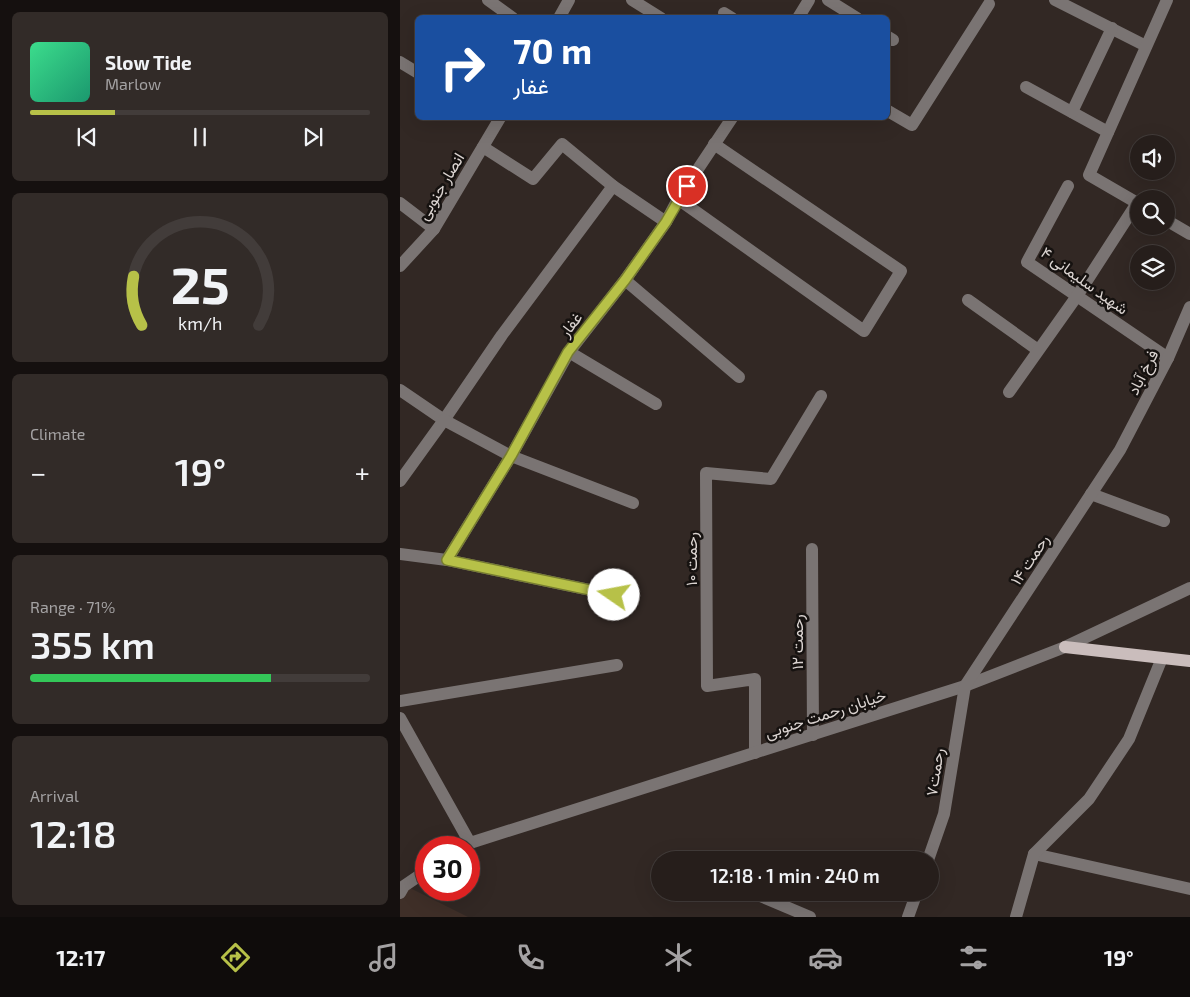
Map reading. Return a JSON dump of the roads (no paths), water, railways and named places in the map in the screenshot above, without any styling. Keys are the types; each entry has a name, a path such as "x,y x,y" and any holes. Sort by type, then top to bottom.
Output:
{"main road":[{"path":"1065,647 1190,661"}],"street":[{"path":"488,0 509,15"},
{"path":"561,15 570,0"},
{"path":"632,0 656,15"},
{"path":"800,15 809,0"},
{"path":"828,0 852,15"},
{"path":"1055,0 1146,46"},
{"path":"1130,199 1089,175 1167,0"},
{"path":"890,111 912,125 989,4"},
{"path":"1072,112 1112,28"},
{"path":"400,62 415,71"},
{"path":"1026,87 1108,132"},
{"name":"انصار جنوبی","path":"400,266 434,229 483,147 494,120"},
{"name":"غفار","path":"447,560 511,456 568,352 625,280 666,222 678,199 731,120"},
{"path":"483,147 533,179 562,144 613,186 666,222"},
{"path":"678,199 864,331 901,271 714,144"},
{"path":"400,481 502,335 613,186"},
{"name":"شهید سلیمانی ۴","path":"1068,186 1027,262 1168,358"},
{"path":"400,203 434,229"},
{"path":"1008,392 1077,296 1130,216"},
{"path":"1175,225 1190,234"},
{"path":"625,280 739,377"},
{"path":"968,300 1038,350"},
{"name":"فرخ آباد","path":"1120,450 1168,358 1190,307"},
{"path":"568,352 656,404"},
{"path":"400,390 444,420 511,456 633,503"},
{"name":"رحمت ۱۰","path":"755,752 755,679 707,686 706,473 771,479 821,396"},
{"name":"رحمت ۱۴","path":"965,686 1120,450"},
{"path":"1091,494 1164,521"},
{"name":"رحمت ۱۲","path":"812,549 813,734"},
{"path":"400,554 447,560 614,595"},
{"name":"خیابان رحمت جنوبی","path":"480,840 965,686 1065,647 1190,588"},
{"path":"1016,917 1034,854 1089,798 1129,739 1162,658"},
{"path":"400,701 617,665"},
{"name":"رحمت۷","path":"931,851 944,814 965,686"},
{"path":"400,718 461,836"},
{"path":"1034,854 1190,889"},
{"path":"401,888 415,879"},
{"path":"772,901 810,917"},
{"path":"908,917 914,901"}]}
